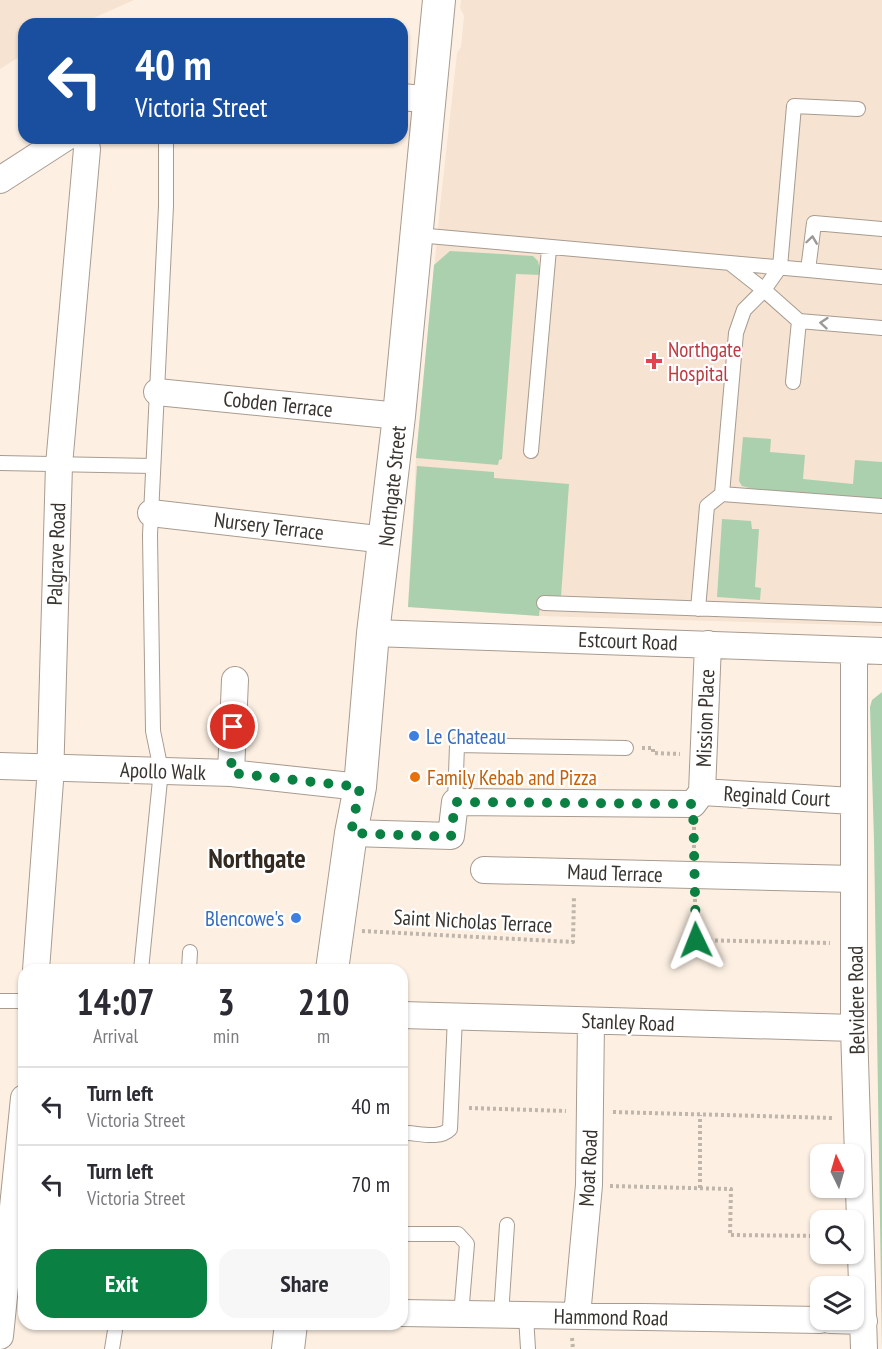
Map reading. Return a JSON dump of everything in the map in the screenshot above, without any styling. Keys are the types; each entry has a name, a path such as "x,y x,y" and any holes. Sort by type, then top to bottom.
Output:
{"street":[{"name":"Northgate Street","path":"333,964 351,833 360,787 373,633 386,540 417,235 417,99 439,0"},
{"path":"0,180 56,144"},
{"name":"Palgrave Road","path":"36,964 50,767 59,465 86,144"},
{"name":"Cobden Terrace","path":"157,392 399,416"},
{"name":"Nursery Terrace","path":"151,513 386,540"},
{"name":"Estcourt Road","path":"373,633 882,651"},
{"name":"Mission Place","path":"697,798 703,754 708,644"},
{"name":"Belvidere Road","path":"854,650 854,1028 863,1276"},
{"path":"231,773 235,680"},
{"name":"Apollo Walk","path":"0,766 231,773 360,787"},
{"name":"Reginald Court","path":"455,802 697,798 853,801"},
{"path":"351,833 451,837 455,802"},
{"name":"Maud Terrace","path":"484,870 854,879"},
{"name":"Stanley Road","path":"408,1015 854,1028"},
{"name":"Moat Road","path":"577,1316 589,1185 591,1020"},
{"path":"0,1336 18,1166"},
{"name":"Hammond Road","path":"408,1313 810,1320"},
{"path":"288,1349 290,1330"},
{"name":"Belvidere Road","path":"864,1330 864,1349"}],"lane":[{"path":"722,494 736,333 744,310 764,290 780,267 794,106 858,110"},
{"path":"142,964 161,770 153,732 151,513 166,206 166,144"},
{"path":"808,270 814,223 882,229"},
{"path":"417,235 549,249 882,277"},
{"path":"531,451 549,249"},
{"path":"731,264 799,321 882,328"},
{"path":"793,382 799,321"},
{"path":"0,463 152,466"},
{"path":"698,609 707,506 722,494 882,506"},
{"path":"544,603 882,615"},
{"path":"455,802 457,745 626,748"},
{"path":"189,964 190,952"},
{"path":"0,1000 18,1001"},
{"path":"408,1133 436,1135 446,1133 452,1121 455,1017"},
{"path":"501,1315 507,1225"},
{"path":"410,1234 458,1233 464,1238 467,1244 461,1315"},
{"path":"526,1316 528,1349"},
{"path":"112,1349 115,1330"}],"path":[{"path":"626,748 653,748 653,753 703,754"},
{"path":"697,798 694,875 696,940 855,944"},
{"name":"Saint Nicholas Terrace","path":"337,930 573,942 575,872"},
{"path":"452,1108 858,1118"},
{"path":"699,1188 700,1115"},
{"path":"589,1185 731,1189 730,1235 810,1236"}],"shaded area":[{"path":"0,0 134,0 94,18 18,18 18,58 0,69"},
{"name":"Northgate Hospital","path":"461,0 882,0 882,626 539,616 408,607 416,458 440,207 457,53 461,47 464,16 460,8"}],"green space":[{"path":"450,251 533,256 538,261 541,275 516,274 502,459 499,460 498,465 416,458 434,265"},
{"path":"743,437 771,439 770,452 805,455 803,479 853,484 855,460 882,462 882,499 753,489 742,486 739,481"},
{"path":"417,466 494,472 494,478 569,484 561,597 541,596 539,616 408,607"},
{"path":"722,519 751,521 752,529 759,529 755,587 761,588 760,600 717,597"},
{"path":"882,692 882,1349 870,707 872,700"}],"place":[{"name":"Northgate Hospital","path":"654,361"},
{"name":"Le Chateau","path":"414,736"},
{"name":"Family Kebab and Pizza","path":"415,777"},
{"name":"Blencowe's","path":"296,918"}],"district":[{"name":"Northgate","path":"257,858"}],"route":[{"path":"233,727 231,773 360,787 351,833 451,837 455,802 693,804 696,940"}]}
